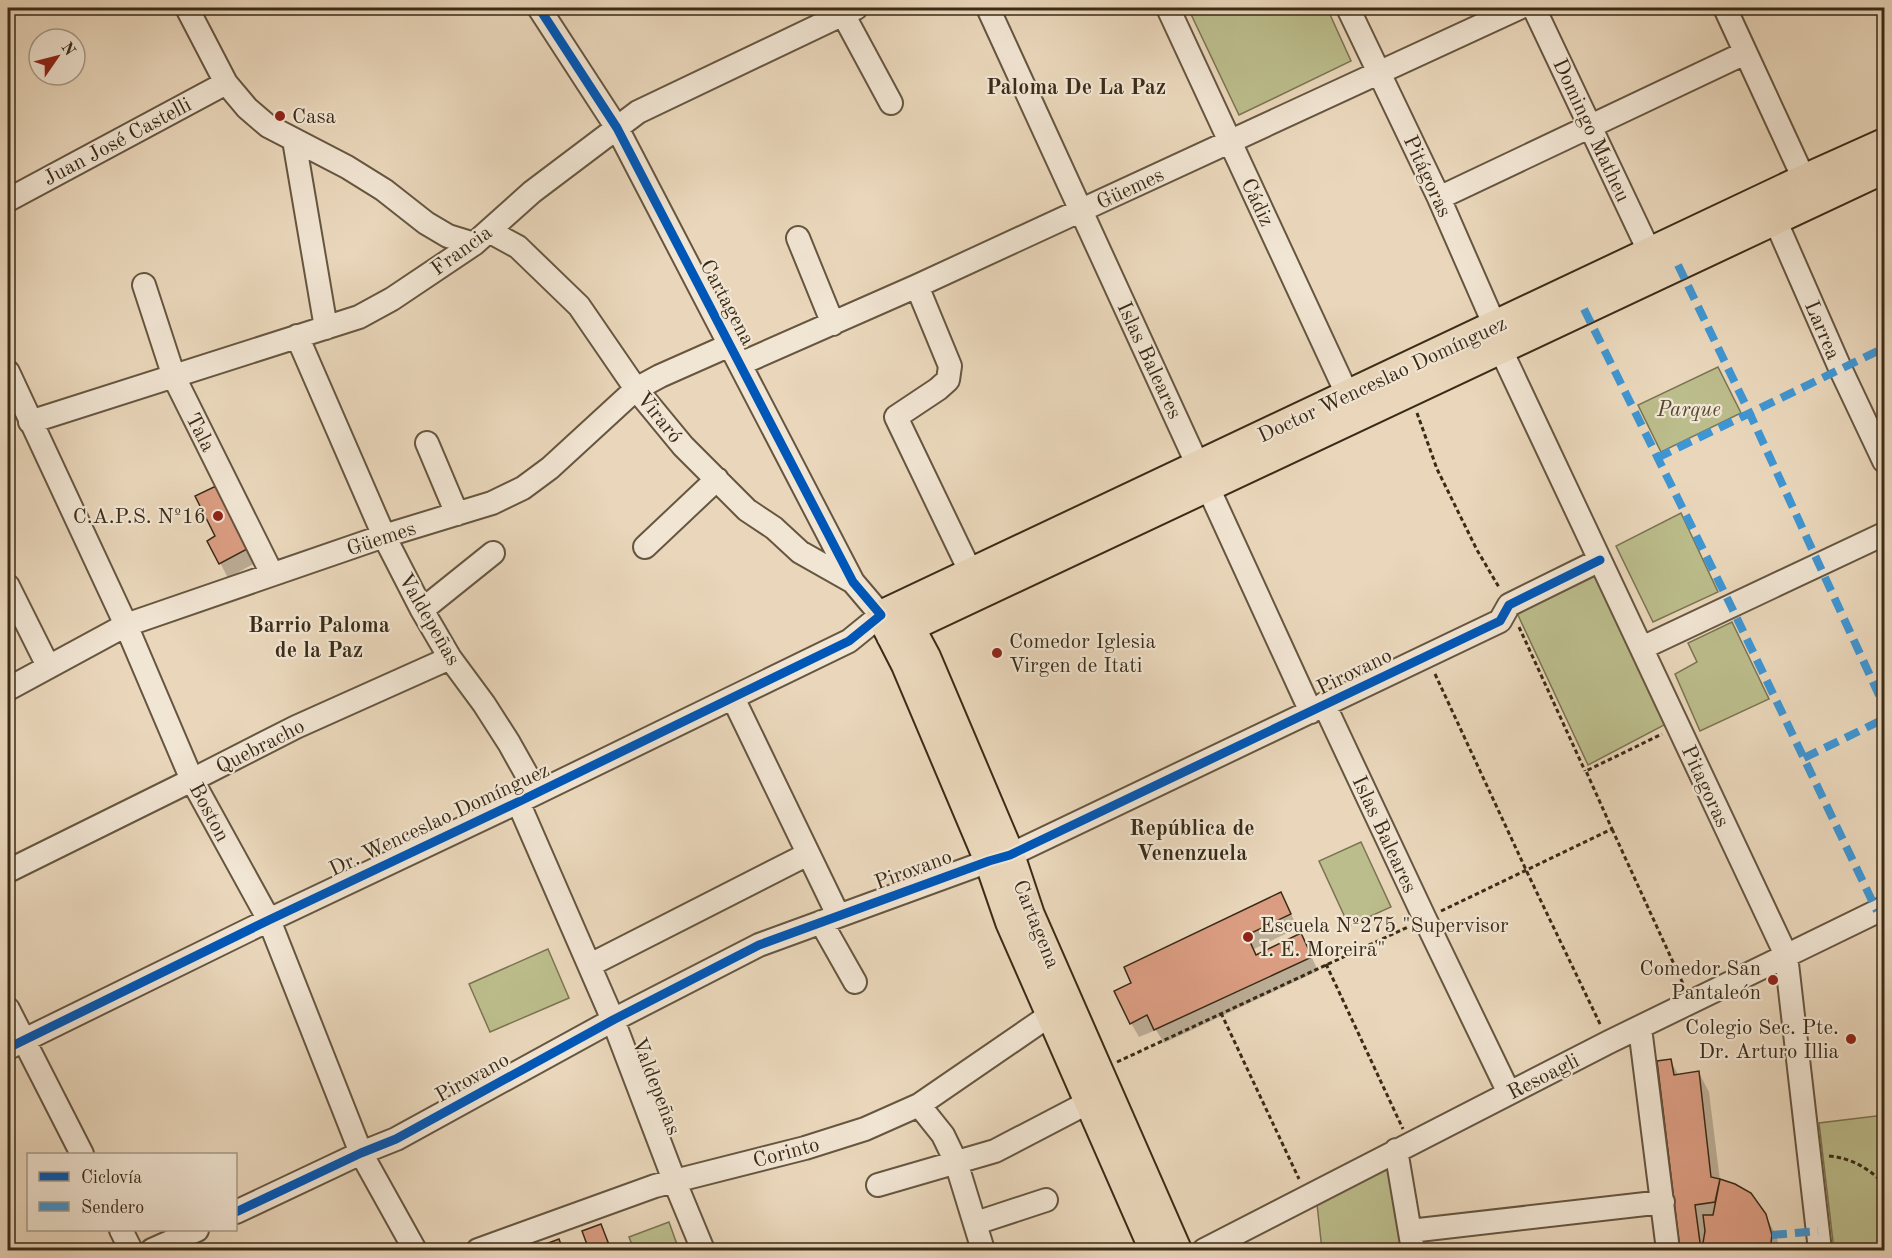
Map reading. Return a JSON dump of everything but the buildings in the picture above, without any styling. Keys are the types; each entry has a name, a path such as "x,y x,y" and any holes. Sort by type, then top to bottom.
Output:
{"main road":[{"name":"Doctor Wenceslao Domínguez","path":"894,626 1202,476 1348,396 1498,337 1771,208 1804,179 1884,143"},
{"name":"Doctor Wenceslao Domínguez","path":"894,626 971,573 1409,392 1498,337 1650,253 1884,169"},
{"name":"Cartagena","path":"894,626 906,665 999,858 1010,922 1060,1010 1099,1070 1177,1251"},
{"name":"Cartagena","path":"1060,1010 1089,1102 1154,1251"}],"street":[{"path":"189,8 226,83 247,108 268,126 294,140 326,328"},
{"name":"Cartagena","path":"539,8 617,128 853,582 894,626"},
{"name":"Islas Baleares","path":"988,8 1202,476 1425,919 1509,1093"},
{"name":"Cádiz","path":"1168,8 1348,396"},
{"name":"Pitágoras","path":"1348,8 1439,198 1498,337"},
{"name":"Güemes","path":"8,689 126,625 384,536 492,503 523,488 550,468 636,389 660,376 833,324 1519,8"},
{"name":"Domingo Matheu","path":"1534,8 1650,253"},
{"path":"1725,8 1804,179"},
{"name":"Francia","path":"20,411 174,377 359,317 392,299 481,237 532,192 638,112 839,12"},
{"path":"839,12 891,103"},
{"path":"1439,198 1745,53"},
{"name":"Juan José Castelli","path":"8,200 226,83"},
{"name":"Viraró","path":"294,140 347,167 384,190 426,224 440,232 481,237 518,248 579,306 636,389 683,446 747,510 774,528 800,552 853,582"},
{"name":"Larrea","path":"1771,208 1840,368 1884,461"},
{"path":"798,238 833,324"},
{"name":"Tala","path":"144,285 174,377 272,574"},
{"path":"917,286 950,366 948,380 896,417 971,573"},
{"name":"Valdepeñas","path":"297,336 384,536 422,610 450,658 509,743 527,798 590,965 703,1251"},
{"name":"Pitagoras","path":"1498,337 1677,727 1786,955 1820,1251"},
{"name":"Boston","path":"8,372 20,411 126,625 192,780 269,920 361,1153 415,1251"},
{"path":"427,443 457,514"},
{"path":"645,546 717,479"},
{"path":"1642,648 1884,534"},
{"path":"422,610 493,553"},
{"name":"Pirovano","path":"237,1212 396,1139 613,1020 759,945 999,858 1500,621 1509,606 1600,560"},
{"path":"8,586 48,666"},
{"name":"Dr. Wenceslao Domínguez","path":"16,1044 849,641 894,626"},
{"name":"Quebracho","path":"8,871 296,726 450,658"},
{"path":"733,698 808,854 855,982"},
{"path":"590,965 808,854"},
{"name":"Resoagli","path":"1204,1251 1609,1042 1884,908"},
{"path":"8,1009 16,1044 81,1153"},
{"name":"Corinto","path":"478,1251 594,1206 674,1180 805,1148 865,1129 919,1105 1060,1010"},
{"path":"1640,1028 1668,1251"},
{"path":"878,1185 995,1151 1089,1102"},
{"path":"919,1105 943,1135 956,1162 983,1251"},
{"path":"1403,1147 1411,1241 1663,1202"},
{"path":"975,1223 1046,1200"},
{"path":"121,1231 131,1251"},
{"path":"152,1251 195,1231"}],"path":[{"path":"1409,392 1437,470 1477,550 1509,606 1691,1002"},
{"path":"1427,656 1609,1042"},
{"path":"1586,771 1677,727"},
{"path":"1099,1070 1527,872 1612,829"},
{"path":"1326,964 1403,1147"},
{"path":"1221,1013 1307,1197"},
{"path":"1829,1156 1846,1158 1862,1165 1884,1183"}],"green space":[{"path":"1188,8 1327,8 1351,61 1239,115"},
{"name":"Parque","path":"1718,367 1741,413 1661,452 1638,405"},
{"path":"1681,513 1718,592 1653,622 1616,546"},
{"path":"1600,570 1668,723 1588,765 1517,613"},
{"path":"1732,622 1769,699 1700,731 1675,674 1697,662 1688,643"},
{"path":"1361,842 1391,907 1349,926 1319,861"},
{"path":"548,949 569,998 490,1032 469,984"},
{"path":"1884,1115 1884,1250 1834,1250 1819,1123"},
{"path":"1390,1165 1402,1250 1322,1250 1317,1204"},
{"path":"669,1222 679,1250 634,1250 629,1237"}],"marked path":[{"path":"1882,170 1884,174"},
{"path":"1678,265 1750,414 1884,706"},
{"path":"1584,309 1731,606 1877,911"},
{"path":"1657,458 1884,348"},
{"path":"1804,758 1884,719"},
{"path":"1772,1235 1818,1231"}],"cycle path":[{"path":"8,1048 849,641 881,615 853,582 617,128 539,8"},
{"path":"237,1212 396,1139 613,1020 759,945 1010,855 1500,621 1509,605 1600,560"}],"place":[{"name":"Casa","path":"280,116"},
{"name":"C.A.P.S. Nº16","path":"218,516"},
{"name":"Comedor Iglesia Virgen de Itati","path":"997,653"},
{"name":"Escuela Nº275 \"Supervisor I. E. Moreira\"","path":"1248,937"},
{"name":"Comedor San Pantaleón","path":"1773,980"},
{"name":"Colegio Sec. Pte. Dr. Arturo Illia","path":"1851,1039"}],"district":[{"name":"Paloma De La Paz","path":"1076,86"},
{"name":"Barrio Paloma de la Paz","path":"319,636"},
{"name":"República de Venenzuela","path":"1192,840"}]}
